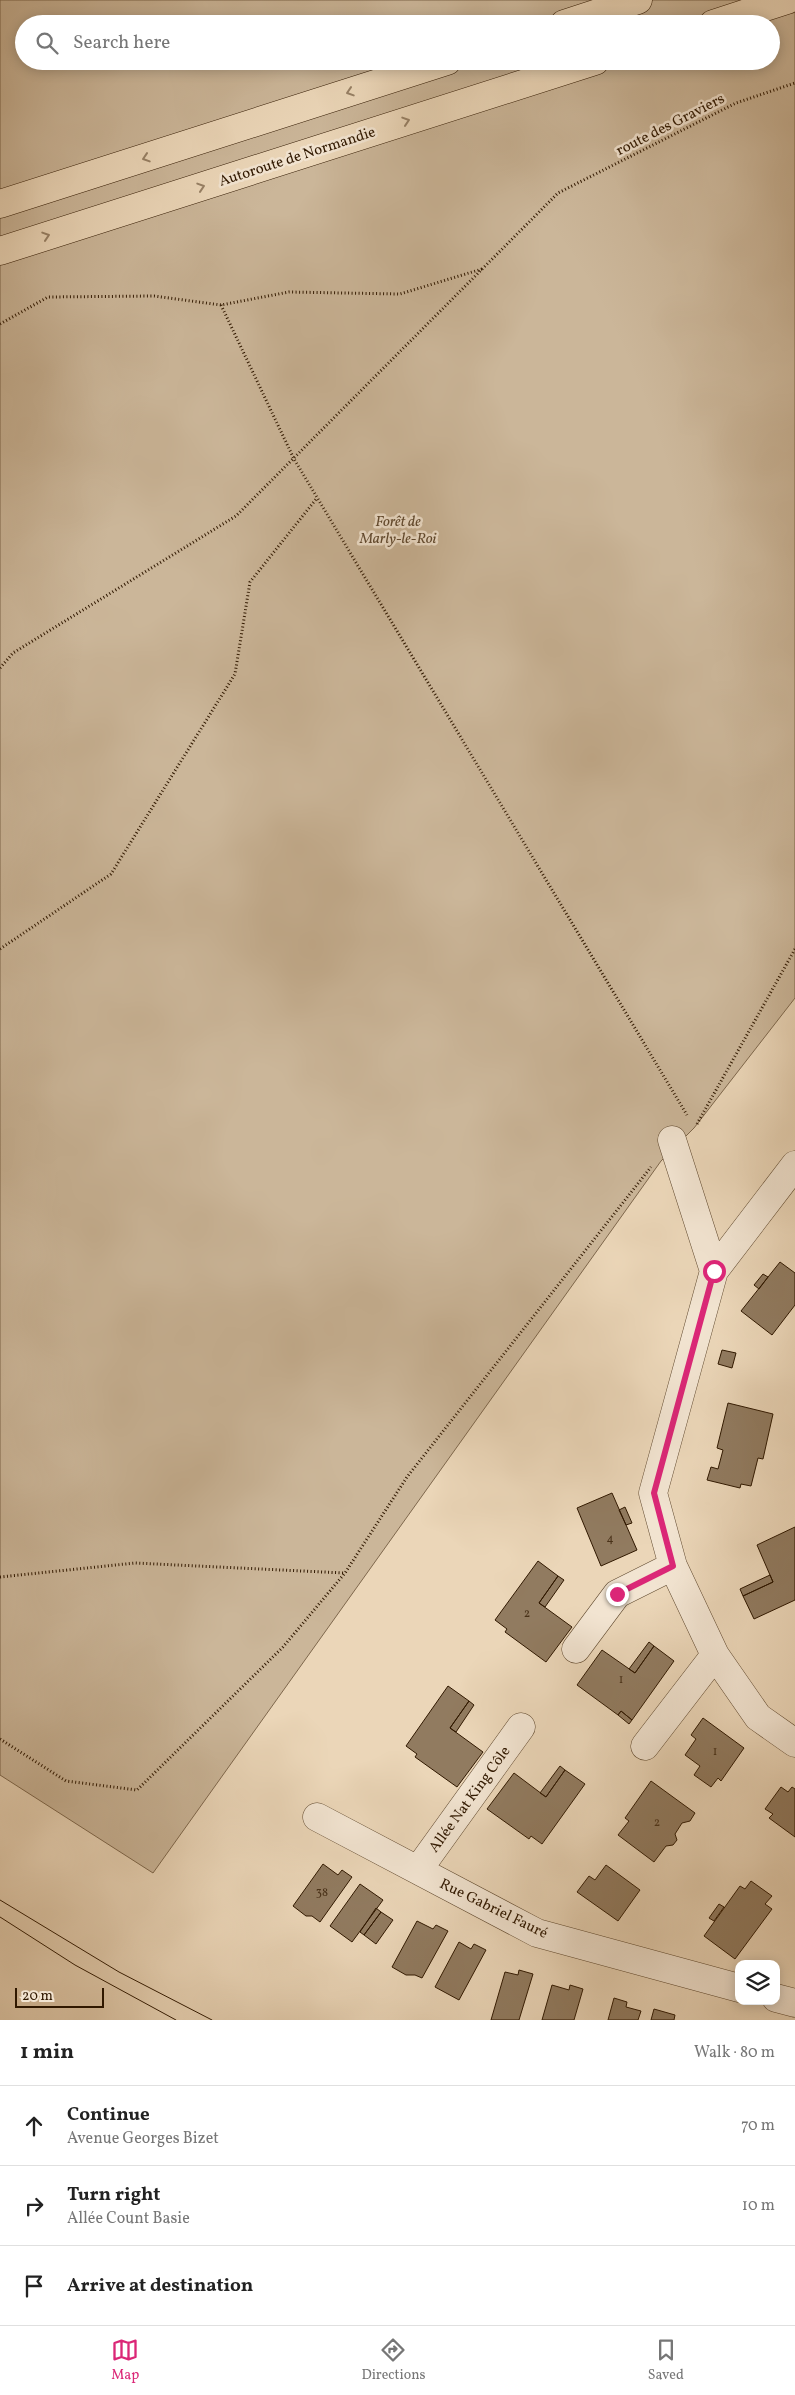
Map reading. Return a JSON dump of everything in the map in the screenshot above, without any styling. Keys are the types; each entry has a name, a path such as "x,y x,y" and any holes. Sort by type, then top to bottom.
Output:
{"highway":[{"path":"592,15 638,0"},
{"path":"741,15 787,0"},
{"path":"0,204 419,70"},
{"name":"Autoroute de Normandie","path":"0,251 567,70"}],"street":[{"path":"672,1140 714,1271"},
{"path":"795,1165 714,1271 654,1493 673,1566 715,1655 758,1717 795,1743"},
{"path":"576,1649 617,1594 673,1566"},
{"path":"645,1746 715,1655"},
{"name":"Allée Nat King Côle","path":"418,1870 522,1727"},
{"name":"Rue Gabriel Fauré","path":"317,1818 537,1933 735,1987"},
{"path":"780,1999 795,2003"}],"path":[{"name":"route des Graviers","path":"0,668 13,653 236,516 558,193 736,103 795,83"},
{"path":"0,324 48,297 154,296 221,305 289,292 400,294 484,269"},
{"path":"221,305 294,459 694,1128 795,949"},
{"path":"0,949 111,874 235,674 250,582 317,498"},
{"path":"0,1739 66,1781 137,1790 283,1647 345,1574 407,1477 672,1140"},
{"path":"0,1577 135,1563 345,1574"}],"green space":[{"name":"Forêt de Marly-le-Roi","path":"0,0 795,0 795,998 694,1128 661,1161 153,1873 0,1775"}],"building":[{"path":"780,1262 795,1273 795,1305 772,1335 741,1311"},
{"path":"763,1274 768,1277 759,1289 754,1285"},
{"path":"722,1350 736,1353 732,1368 718,1364"},
{"path":"728,1403 773,1414 763,1459 758,1458 751,1486 741,1484 740,1488 707,1480 711,1467 718,1469 723,1450 717,1448"},
{"path":"612,1493 637,1550 601,1566 577,1508"},
{"path":"625,1507 632,1523 626,1525 619,1510"},
{"path":"795,1527 795,1600 754,1619 743,1596 773,1582 757,1545"},
{"path":"538,1561 558,1576 539,1603 572,1627 546,1662 505,1632 507,1629 495,1620"},
{"path":"770,1575 773,1582 743,1596 740,1589"},
{"path":"558,1576 564,1580 545,1607 539,1603"},
{"path":"649,1642 654,1646 635,1673 629,1669"},
{"path":"654,1646 674,1661 632,1720 621,1711 618,1715 577,1685 602,1650 635,1673"},
{"path":"448,1686 469,1701 450,1728 483,1752 457,1787 415,1757 417,1754 406,1746"},
{"path":"469,1701 474,1705 456,1732 450,1728"},
{"path":"621,1711 632,1720 629,1724 618,1715"},
{"path":"703,1718 744,1748 721,1781 718,1778 711,1787 694,1775 700,1766 685,1755 696,1739 691,1735"},
{"path":"560,1766 565,1770 546,1797 540,1793"},
{"path":"565,1770 585,1784 542,1844 531,1836 529,1839 487,1809 514,1773 546,1797"},
{"path":"651,1781 695,1813 690,1821 682,1823 675,1834 677,1840 673,1845 666,1846 654,1862 618,1835 629,1821 625,1818"},
{"path":"781,1787 788,1792 792,1787 795,1789 795,1837 769,1818 773,1814 765,1809"},
{"path":"323,1864 338,1875 342,1870 352,1877 320,1922 312,1916 306,1916 293,1906"},
{"path":"606,1865 640,1890 618,1921 577,1892 589,1876 595,1880"},
{"path":"751,1881 772,1896 765,1904 772,1909 735,1959 704,1936 740,1886 745,1889"},
{"path":"360,1884 383,1900 352,1942 330,1926"},
{"path":"719,1904 724,1907 714,1921 709,1918"},
{"path":"376,1908 381,1912 364,1935 360,1932"},
{"path":"381,1912 393,1920 376,1944 364,1935"},
{"path":"417,1921 433,1929 436,1925 448,1931 422,1978 415,1975 406,1975 392,1967"},
{"path":"459,1942 471,1949 474,1944 486,1950 459,2000 435,1987"},
{"path":"519,1970 533,1974 519,2020 491,2020 505,1972 518,1975"},
{"path":"552,1985 569,1990 570,1985 583,1989 574,2020 542,2020"},
{"path":"614,1998 627,2002 626,2007 641,2011 638,2020 608,2020"},
{"path":"654,2009 675,2015 674,2020 651,2020"}],"tram line":[{"path":"0,1900 119,1972 212,2020"},
{"path":"0,1917 75,1965 176,2020"}],"route":[{"path":"617,1594 673,1566 654,1493 714,1271"}]}
